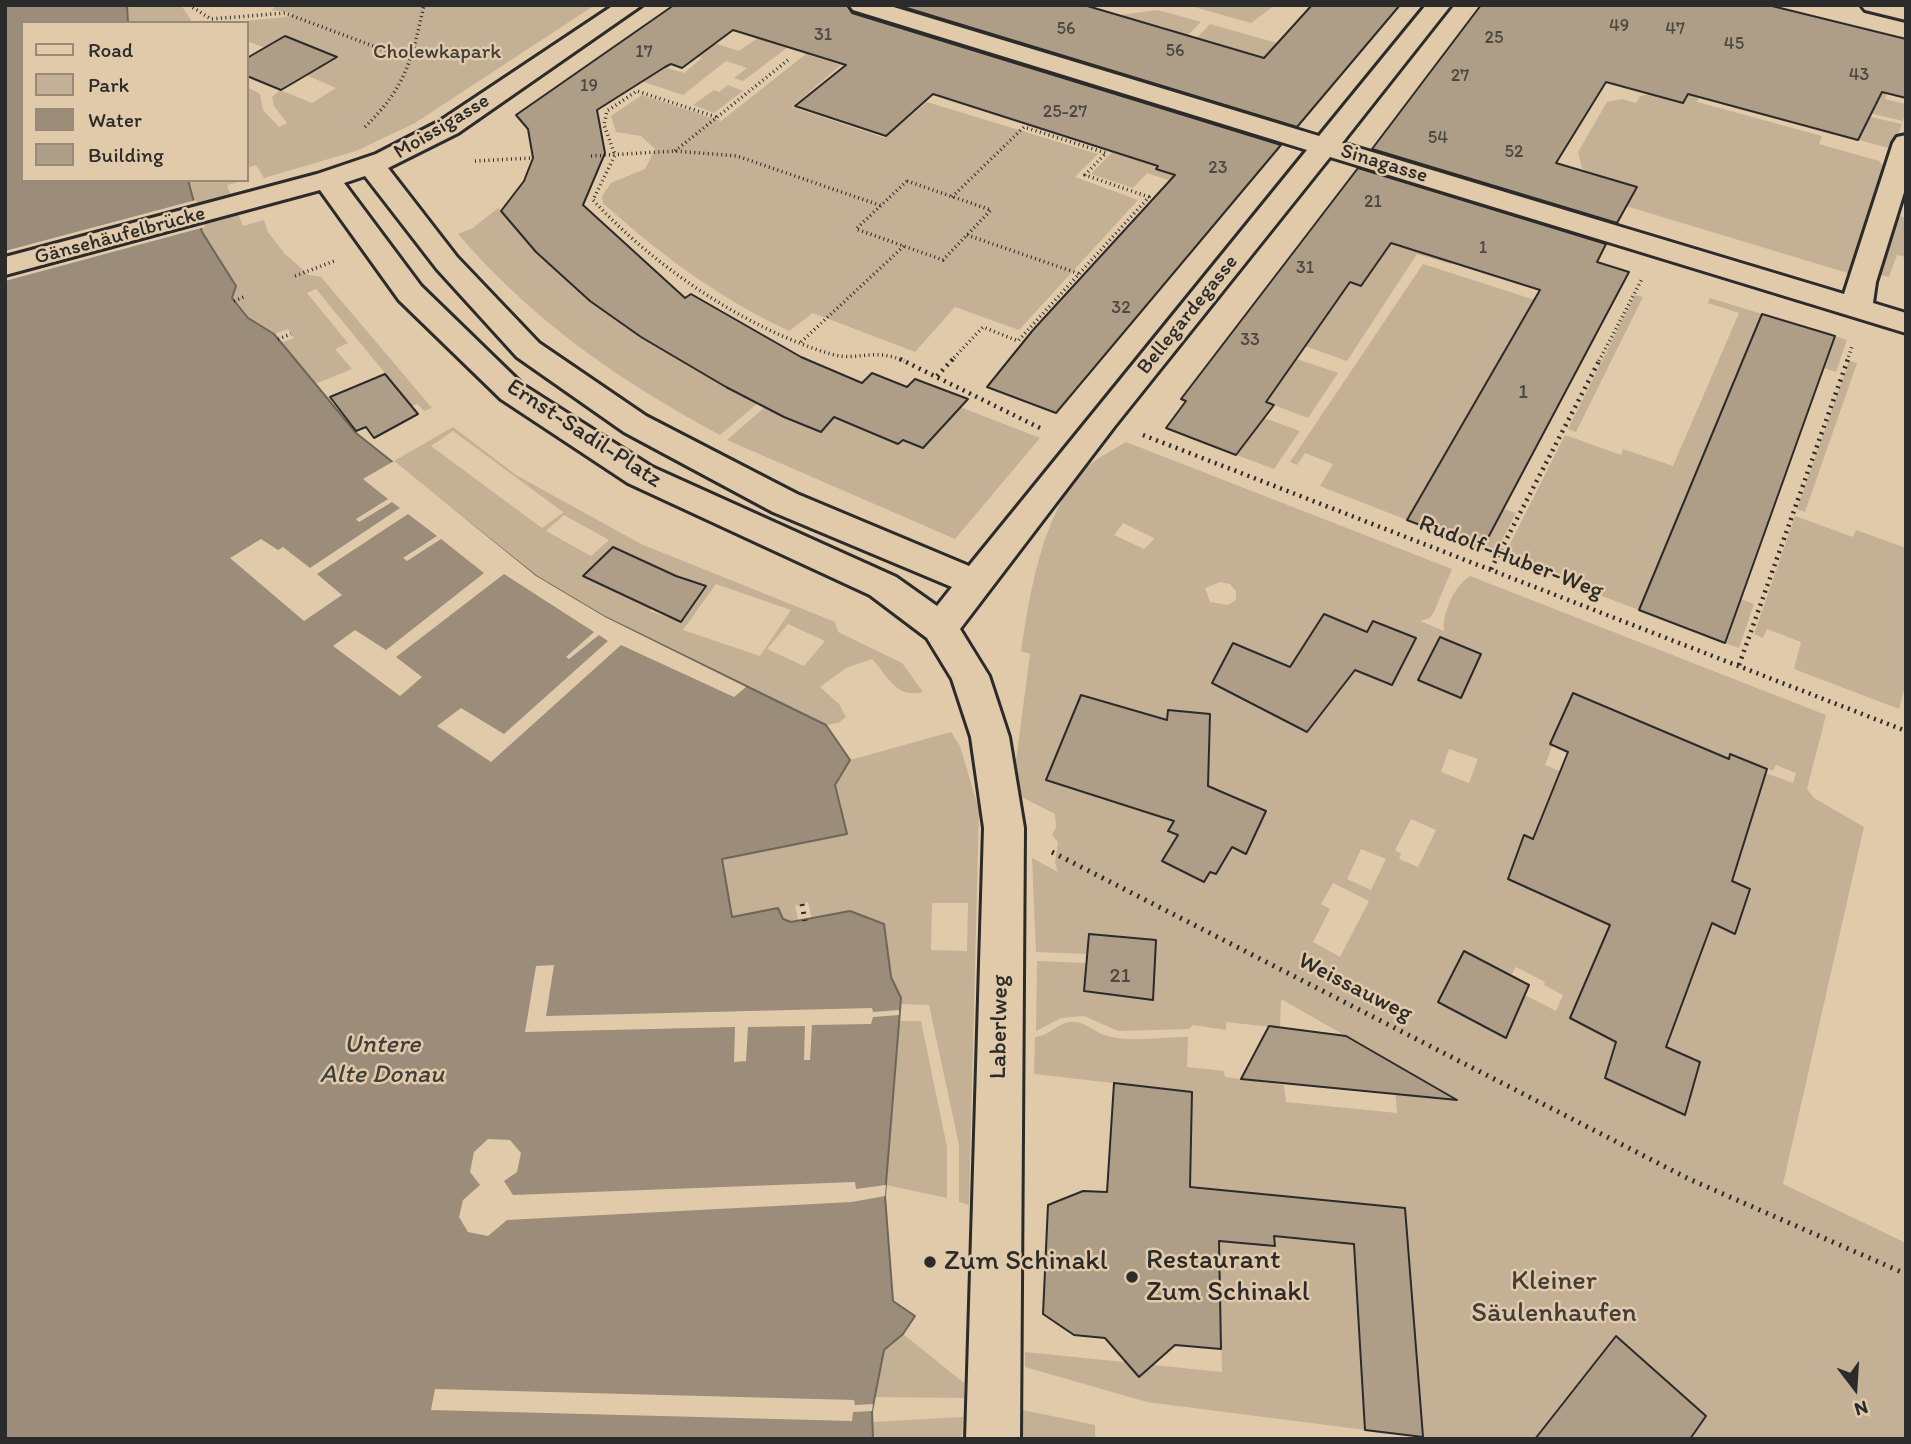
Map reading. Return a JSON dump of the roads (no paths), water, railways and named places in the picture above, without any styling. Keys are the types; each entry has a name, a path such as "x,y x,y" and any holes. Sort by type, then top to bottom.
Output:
{"street":[{"name":"Moissigasse","path":"235,205 371,165 449,127 629,5"},
{"name":"Sinagasse","path":"861,5 1325,146 1856,323 1906,323"},
{"name":"Bellegardegasse","path":"940,628 1438,5"},
{"path":"1873,5 1906,13"},
{"path":"1856,323 1861,282 1906,143"},
{"name":"Ernst-Sadil-Platz","path":"371,165 447,263 528,350 635,424 785,503 925,564 976,582"},
{"name":"Ernst-Sadil-Platz","path":"327,180 410,293 512,392 640,475 883,586 940,628"},
{"name":"Gänsehäufelbrücke","path":"5,267 235,205"},
{"name":"Laberlweg","path":"940,628 970,676 990,737 1004,828 993,1439"}],"water":[{"name":"Untere Alte Donau","path":"5,5 127,5 128,21 21,21 21,182 189,182 202,232 236,286 232,298 248,318 274,334 356,433 536,576 605,617 826,725 850,760 835,785 847,834 722,859 732,917 778,908 783,919 791,922 850,911 884,924 891,977 901,998 885,1196 893,1301 915,1316 903,1334 884,1350 872,1411 873,1439 5,1439"}],"place":[{"name":"Zum Schinakl","path":"930,1262"},
{"name":"Restaurant Zum Schinakl","path":"1132,1277"}],"park label":[{"name":"Cholewkapark","path":"437,53"},
{"name":"Kleiner Säulenhaufen","path":"1554,1298"}]}
